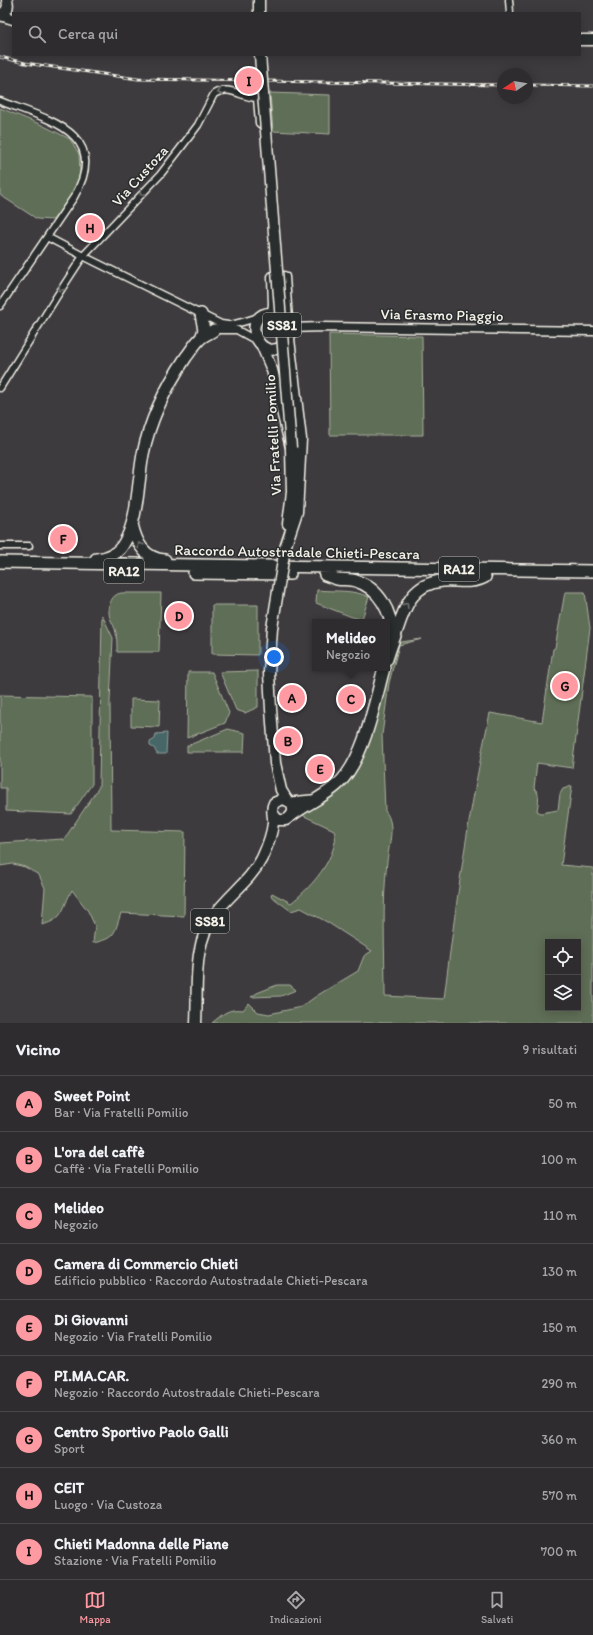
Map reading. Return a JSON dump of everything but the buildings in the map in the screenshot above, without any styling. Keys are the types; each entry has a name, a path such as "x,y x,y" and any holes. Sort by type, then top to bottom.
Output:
{"highway":[{"path":"77,563 86,559 103,558 114,554 124,544 132,524 143,453 151,426 165,392 177,371 201,338 204,330 202,314"},
{"path":"201,338 214,330"},
{"path":"132,524 138,542 145,552 160,560 174,560 184,565"},
{"name":"Raccordo Autostradale Chieti-Pescara","path":"0,562 593,571"},
{"name":"Raccordo Autostradale Chieti-Pescara","path":"0,570 593,579"},
{"path":"325,575 337,579 356,581 368,587 384,604 389,619"},
{"path":"390,648 403,610 410,599 419,590 427,585 438,582 477,581 485,577"},
{"path":"390,624 392,641"},
{"path":"290,817 339,784 355,763 361,750 383,671"},
{"path":"289,802 314,800"}],"main road":[{"path":"259,12 260,0"},
{"path":"0,15 9,6"},
{"path":"0,15 12,19"},
{"path":"581,40 593,40"},
{"name":"Via Fratelli Pomilio","path":"260,56 280,318 292,448 291,504 272,628 269,686 275,763 274,803"},
{"path":"272,202 279,220 284,278 280,318"},
{"path":"272,202 269,223 274,304 289,339 301,440 297,512 285,548"},
{"path":"280,318 259,318 254,329 259,344 272,370 276,392 292,448"},
{"path":"259,344 274,349 285,344 289,339"},
{"name":"Via Fratelli Pomilio","path":"275,763 281,790 289,802"},
{"path":"270,839 290,817 293,809 289,802 280,799 274,803"},
{"name":"SS81","path":"196,1022 199,954 202,938 216,913 257,867 270,839 273,822 272,810 274,803"},
{"path":"272,814 278,820 283,820 290,817"}],"street":[{"path":"509,0 510,12"},
{"name":"Via Custoza","path":"0,388 83,256 160,174 180,150 198,125 214,94 218,91 231,90 246,97 257,98"},
{"name":"Via Fratelli Pomilio","path":"257,98 259,123 270,132 280,318"},
{"path":"0,101 58,123 73,134 83,149 85,165 83,182 0,306"},
{"path":"47,237 221,324 228,325"},
{"path":"202,314 214,330"},
{"path":"214,330 228,325 248,321 280,318"},
{"name":"Via Erasmo Piaggio","path":"280,318 322,327 593,331"},
{"path":"214,330 237,330 259,344"},
{"path":"0,546 29,546"}],"green space":[{"path":"270,93 330,95 330,134 273,131"},
{"path":"0,108 42,125 70,139 79,154 80,175 73,193 53,220 37,219 0,195"},
{"path":"329,334 422,336 423,435 330,435"},
{"path":"317,590 350,592 363,594 369,597 362,619 352,617 316,603"},
{"path":"565,592 585,592 590,628 572,768 537,763 534,788 538,793 537,811 541,813 558,810 560,794 563,789 572,786 561,865 593,868 593,1023 212,1023 223,1014 230,1011 243,1010 249,1003 258,1012 269,1014 301,1007 358,971 364,956 372,951 327,922 301,908 291,911 271,896 272,893 291,903 312,884 329,860 335,842 334,830 300,814 332,795 345,784 357,768 366,745 386,671 390,671 390,658 394,643 422,639 399,645 389,683 382,735 385,811 391,828 385,878 385,996 444,999 464,856 482,749 490,713 542,722 553,649 555,648"},
{"path":"121,593 161,593 159,652 117,652 116,633 110,618 109,606 114,596"},
{"path":"212,605 258,605 258,655 212,654"},
{"path":"102,615 113,638 110,701 111,830 185,832 184,916 121,913 113,934 106,939 93,943 95,926 88,911 72,890 59,916 55,920 42,925 45,888 39,875 25,867 13,864 0,866 0,843 63,839 63,841 99,787"},
{"path":"258,671 258,707 245,713 236,710 220,672"},
{"path":"188,672 212,672 229,713 225,723 187,738"},
{"path":"0,695 92,697 92,784 71,814 6,811 6,788 0,788"},
{"path":"131,699 160,700 159,727 131,726"},
{"path":"228,729 245,733 244,752 187,752 187,746"},
{"path":"277,985 290,985 296,990 281,996 251,997 257,993"}],"water":[{"path":"167,733 166,754 157,754 154,748 150,746 150,742 155,739 156,734"}],"waterway":[{"path":"358,741 370,698"}],"railway":[{"path":"0,57 25,63 138,79 497,85"},
{"path":"533,85 593,86"}],"place":[{"name":"Chieti Madonna delle Piane","path":"249,81"},
{"name":"CEIT","path":"90,228"},
{"name":"PI.MA.CAR.","path":"63,539"},
{"name":"Camera di Commercio Chieti","path":"179,616"},
{"name":"Centro Sportivo Paolo Galli","path":"565,686"},
{"name":"Sweet Point","path":"292,698"},
{"name":"Melideo","path":"351,699"},
{"name":"L'ora del caffè","path":"288,741"},
{"name":"Di Giovanni","path":"320,769"}]}
